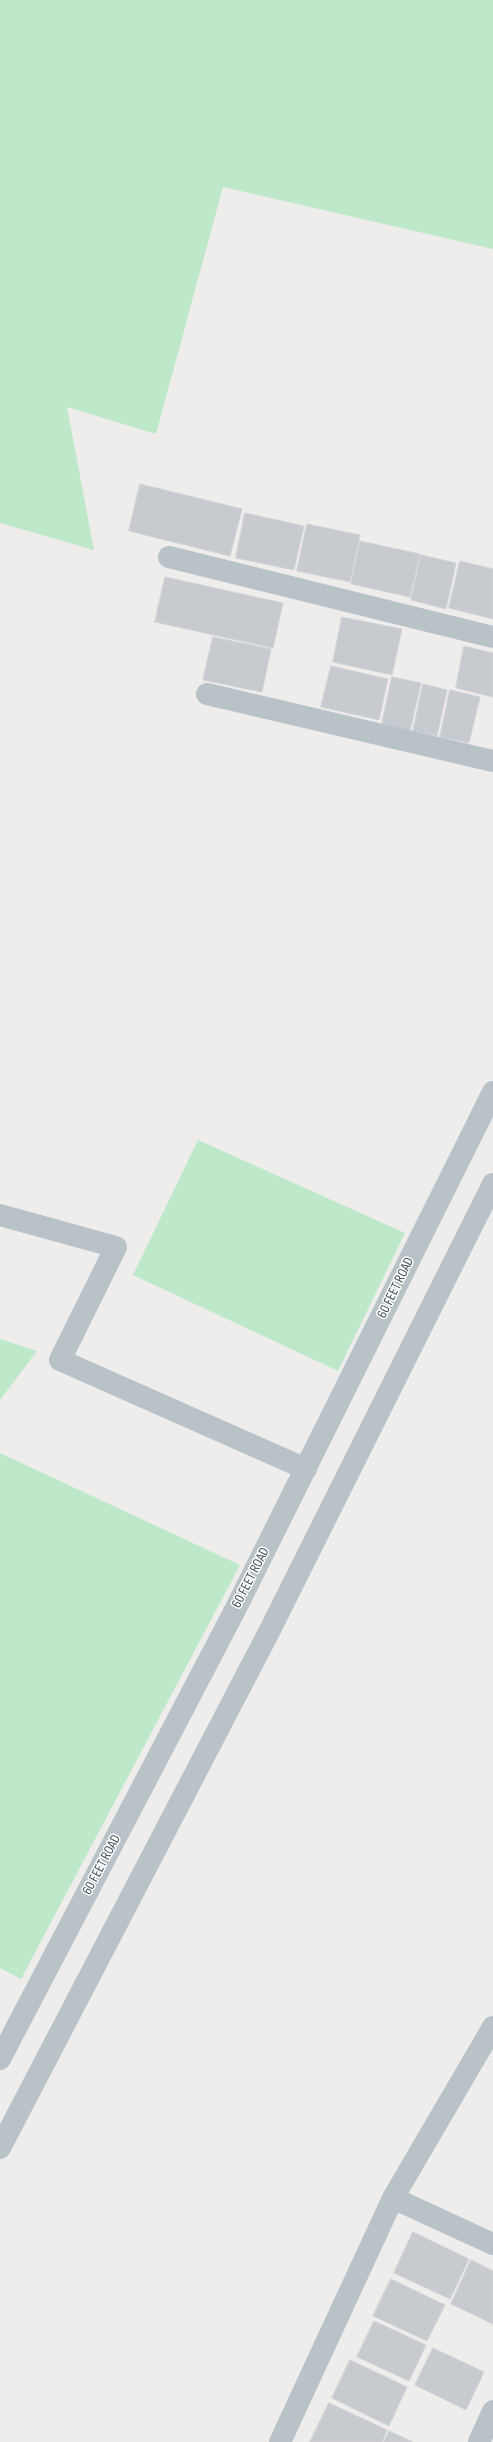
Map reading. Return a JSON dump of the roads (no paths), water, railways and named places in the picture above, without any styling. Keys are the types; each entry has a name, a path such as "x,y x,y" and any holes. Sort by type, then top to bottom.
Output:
{"street":[{"path":"169,557 493,637"},
{"path":"207,694 493,761"},
{"name":"60 FEET ROAD","path":"0,2059 235,1610 493,1092"},
{"path":"0,2148 272,1628 493,1184"},
{"path":"0,1215 116,1247 60,1360 306,1469"},
{"path":"280,2442 393,2198 493,2027"},
{"path":"393,2198 493,2244"},
{"path":"479,2442 493,2411"}]}
